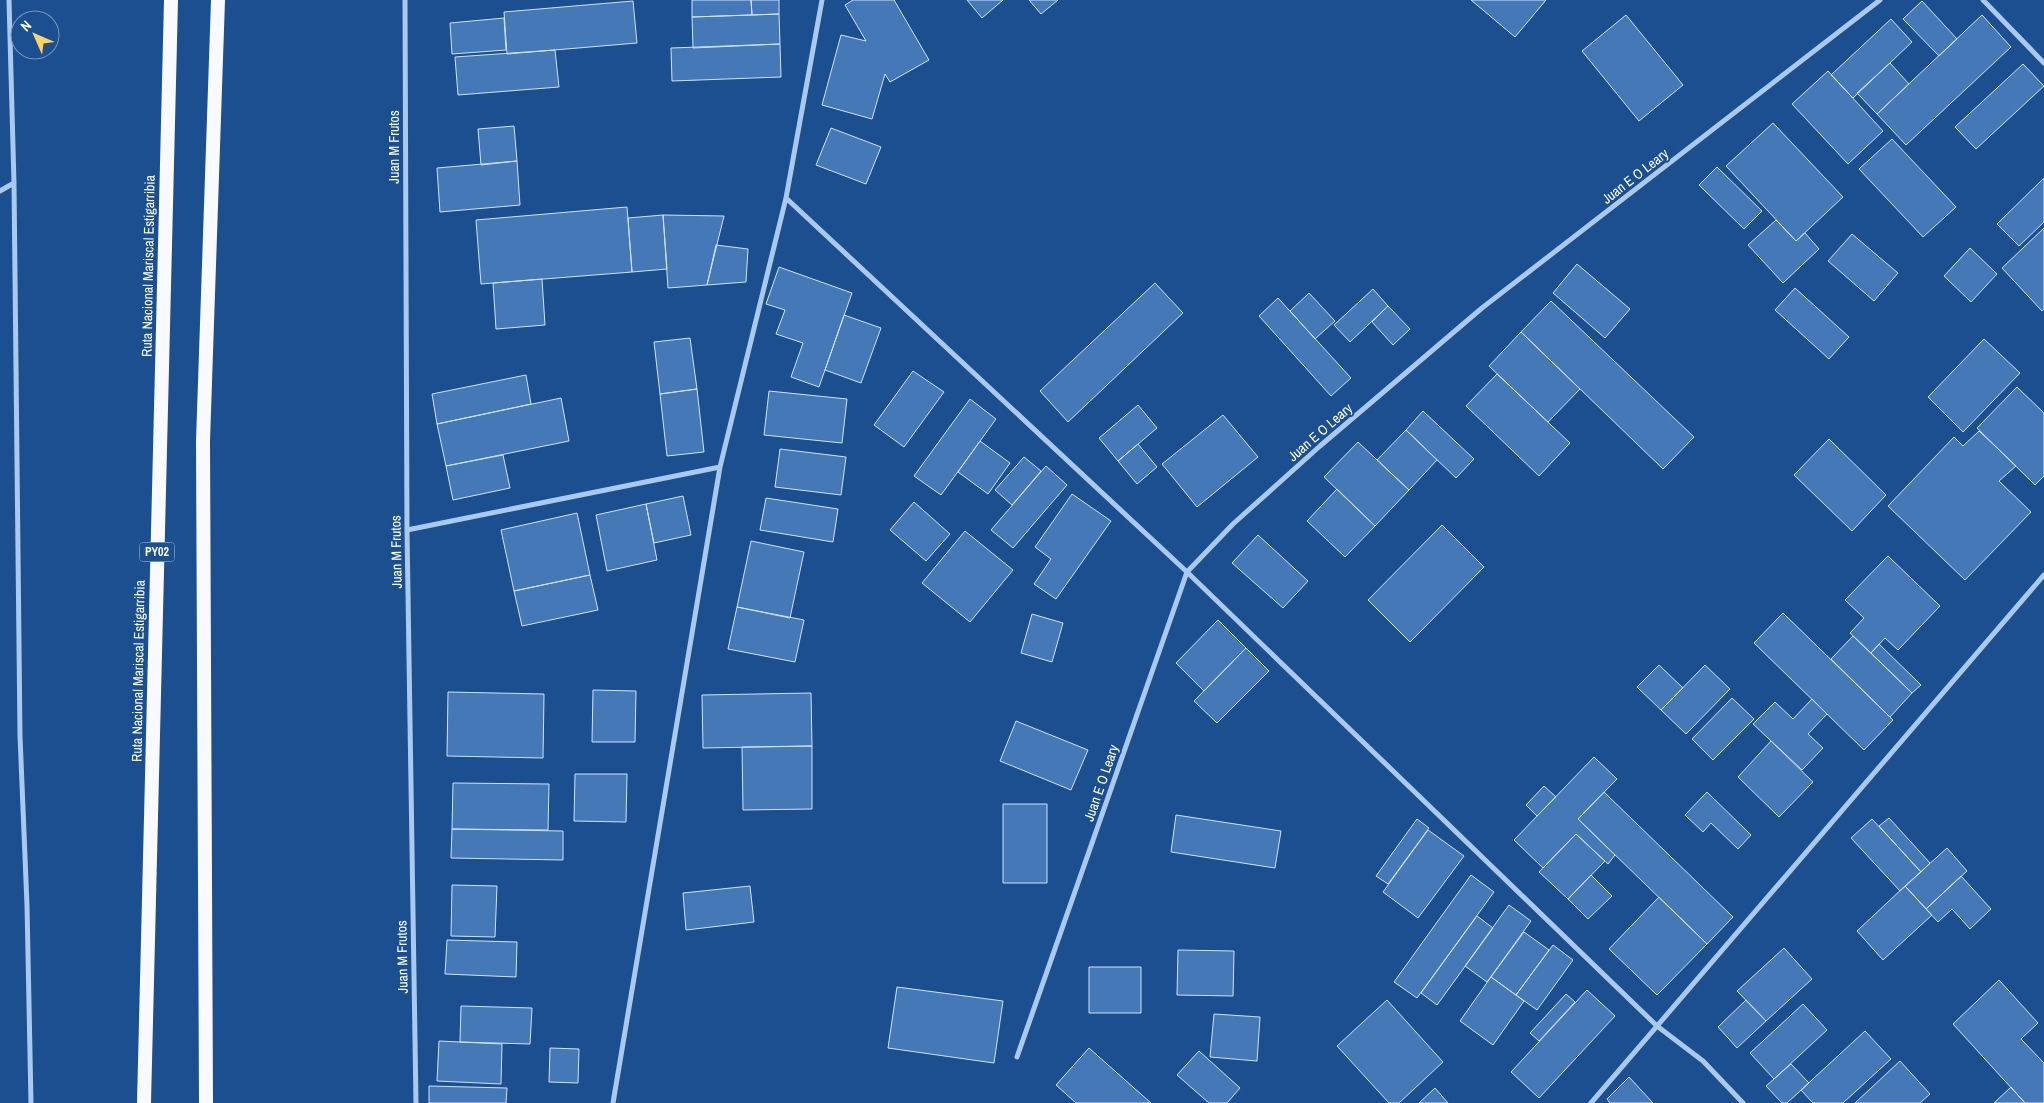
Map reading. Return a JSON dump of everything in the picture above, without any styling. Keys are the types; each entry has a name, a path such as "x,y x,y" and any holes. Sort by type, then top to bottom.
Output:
{"highway":[{"name":"Ruta Nacional Mariscal Estigarribia","path":"144,1103 170,0"},
{"path":"206,1103 203,441 218,0"}],"street":[{"path":"9,0 14,183 20,736 27,905 31,1103"},
{"name":"Juan M Frutos","path":"405,0 407,530 416,1103"},
{"path":"614,1103 720,468 786,198 822,0"},
{"name":"Juan E O Leary","path":"1017,1057 1187,572 1233,524 1320,446 1482,308 1880,0"},
{"path":"1983,0 2044,63"},
{"path":"0,191 14,183"},
{"path":"786,198 1187,572 1657,1026 1703,1061 1743,1103"},
{"path":"407,530 720,468"},
{"path":"1591,1103 2044,575"}],"building":[{"path":"692,0 751,0 752,15 692,17"},
{"path":"751,0 779,0 779,14 752,15"},
{"path":"853,0 894,0 929,60 890,82 885,74 872,119 822,105 841,35 866,41 845,5"},
{"path":"967,0 1003,0 982,18"},
{"path":"1029,0 1058,0 1041,14"},
{"path":"1471,0 1546,0 1515,37"},
{"path":"633,1 637,43 507,54 504,12"},
{"path":"1922,1 1957,39 1939,56 1903,19"},
{"path":"779,14 780,44 693,48 692,17"},
{"path":"1626,15 1683,85 1639,121 1582,51"},
{"path":"1982,15 2011,47 1906,145 1877,114"},
{"path":"504,18 506,50 452,54 450,23"},
{"path":"1891,19 1912,42 1853,98 1831,75"},
{"path":"780,44 781,77 672,81 671,48"},
{"path":"555,50 559,87 458,95 455,57"},
{"path":"1890,63 1909,84 1877,114 1857,93"},
{"path":"2023,64 2044,86 1976,149 1955,127"},
{"path":"1828,71 1883,131 1848,164 1792,104"},
{"path":"1773,123 1843,197 1796,241 1726,166"},
{"path":"514,126 517,161 481,165 478,129"},
{"path":"831,128 881,147 866,184 816,165"},
{"path":"1892,139 1956,207 1923,237 1859,169"},
{"path":"517,161 520,205 440,212 437,168"},
{"path":"1717,167 1762,211 1744,229 1699,185"},
{"path":"2044,178 2044,222 2019,246 1997,224"},
{"path":"627,207 632,272 481,284 476,220"},
{"path":"663,215 724,216 707,285 668,288"},
{"path":"663,215 667,269 632,272 628,218"},
{"path":"1776,220 1796,241 1805,233 1819,249 1783,283 1748,245"},
{"path":"2044,228 2044,309 2042,311 2002,268"},
{"path":"1852,234 1898,273 1874,301 1828,261"},
{"path":"716,245 748,249 746,282 707,285"},
{"path":"1970,248 1997,274 1971,302 1944,276"},
{"path":"1577,264 1630,309 1605,338 1553,293"},
{"path":"779,267 852,293 819,387 791,377 803,343 776,334 785,310 766,304"},
{"path":"542,279 545,325 496,329 493,283"},
{"path":"1155,283 1183,313 1068,422 1040,391"},
{"path":"1795,288 1849,337 1829,359 1775,310"},
{"path":"1373,289 1388,306 1350,342 1334,325"},
{"path":"1309,293 1335,321 1315,339 1290,311"},
{"path":"1278,298 1351,378 1331,396 1259,316"},
{"path":"1551,301 1694,437 1663,469 1521,332"},
{"path":"1388,306 1410,329 1393,345 1372,322"},
{"path":"844,315 881,328 861,383 825,370"},
{"path":"1521,332 1580,389 1548,422 1489,366"},
{"path":"690,338 697,389 660,394 654,342"},
{"path":"1984,339 2020,373 1963,432 1928,397"},
{"path":"913,371 944,392 904,447 874,425"},
{"path":"1497,374 1570,443 1539,476 1466,406"},
{"path":"526,375 531,404 437,424 432,394"},
{"path":"2017,387 2044,413 2044,476 2035,485 1977,428"},
{"path":"697,389 704,452 667,456 660,394"},
{"path":"769,391 847,399 842,443 764,435"},
{"path":"561,398 569,441 446,466 437,424"},
{"path":"970,399 996,419 941,495 914,476"},
{"path":"1138,405 1157,428 1118,461 1099,438"},
{"path":"1423,411 1474,459 1456,478 1406,430"},
{"path":"1223,415 1258,457 1197,507 1162,464"},
{"path":"1406,430 1437,460 1409,490 1377,460"},
{"path":"1979,431 2016,466 1999,481 2031,512 1965,580 1888,506 1954,437 1963,446"},
{"path":"1829,439 1886,495 1852,531 1794,475"},
{"path":"980,441 1010,463 988,494 958,472"},
{"path":"1358,442 1409,490 1375,526 1324,477"},
{"path":"1138,444 1157,467 1137,484 1118,461"},
{"path":"780,449 846,457 841,495 775,487"},
{"path":"503,455 510,488 453,500 446,466"},
{"path":"1024,457 1041,471 1012,505 995,490"},
{"path":"1046,466 1067,485 1013,548 991,530"},
{"path":"1337,489 1375,526 1345,557 1307,521"},
{"path":"1072,494 1111,521 1056,599 1034,584 1051,559 1035,547"},
{"path":"683,496 691,535 654,543 646,504"},
{"path":"766,498 838,509 833,542 760,530"},
{"path":"914,502 950,534 926,561 890,530"},
{"path":"646,504 657,560 607,571 596,515"},
{"path":"577,513 590,575 514,591 501,530"},
{"path":"1442,525 1484,567 1410,642 1368,600"},
{"path":"965,531 1013,570 970,622 922,583"},
{"path":"1258,535 1308,581 1283,608 1232,563"},
{"path":"751,541 804,552 790,618 737,607"},
{"path":"1888,556 1940,606 1898,650 1885,638 1871,653 1850,633 1864,618 1845,600"},
{"path":"590,575 598,610 522,626 514,591"},
{"path":"737,607 804,620 795,662 728,649"},
{"path":"1783,613 1893,720 1864,750 1754,643"},
{"path":"1032,614 1063,623 1052,662 1021,653"},
{"path":"1218,620 1246,648 1204,691 1176,663"},
{"path":"1853,636 1912,693 1890,717 1831,659"},
{"path":"1879,644 1921,685 1912,693 1871,653"},
{"path":"1246,648 1269,671 1217,723 1194,701"},
{"path":"1659,665 1683,688 1661,710 1637,687"},
{"path":"1705,665 1730,689 1686,734 1661,710"},
{"path":"593,690 636,691 635,742 592,742"},
{"path":"448,692 544,694 543,758 447,756"},
{"path":"811,693 812,746 703,748 702,695"},
{"path":"1732,698 1754,719 1713,760 1692,739"},
{"path":"1812,699 1827,714 1808,734 1823,748 1802,770 1753,724 1775,702 1793,719"},
{"path":"1016,721 1088,750 1071,790 1000,761"},
{"path":"1771,741 1813,782 1779,817 1738,777"},
{"path":"812,746 812,809 743,810 742,747"},
{"path":"1594,757 1617,779 1578,819 1615,855 1608,864 1576,834 1543,868 1514,840"},
{"path":"575,774 627,774 626,822 574,821"},
{"path":"453,783 549,784 548,830 452,829"},
{"path":"1544,786 1556,797 1537,816 1526,805"},
{"path":"1604,792 1733,917 1707,944 1578,819"},
{"path":"1707,792 1751,835 1738,849 1711,823 1703,832 1685,815"},
{"path":"1003,804 1047,804 1047,883 1003,883"},
{"path":"1176,815 1281,831 1275,868 1171,852"},
{"path":"1889,818 1930,863 1921,872 1879,826"},
{"path":"1417,819 1429,828 1388,884 1376,876"},
{"path":"1872,819 1921,872 1900,891 1851,838"},
{"path":"452,829 563,831 563,860 451,858"},
{"path":"1428,830 1464,856 1418,918 1383,892"},
{"path":"1576,834 1605,861 1568,899 1539,872"},
{"path":"1947,848 1967,871 1926,909 1905,886"},
{"path":"1471,875 1494,892 1417,998 1394,982"},
{"path":"1591,875 1612,896 1588,919 1568,899"},
{"path":"1961,876 1991,909 1970,929 1952,909 1938,922 1926,909"},
{"path":"452,885 497,886 495,937 451,936"},
{"path":"750,886 754,922 686,930 683,893"},
{"path":"1905,886 1932,915 1883,960 1857,931"},
{"path":"1659,897 1707,944 1657,995 1609,949"},
{"path":"1509,905 1531,921 1487,982 1465,966"},
{"path":"1477,916 1493,928 1437,1005 1421,993"},
{"path":"1524,932 1549,950 1516,995 1491,977"},
{"path":"447,940 517,942 516,977 445,974"},
{"path":"1553,945 1573,960 1537,1010 1516,995"},
{"path":"1784,948 1812,979 1766,1021 1737,991"},
{"path":"1178,950 1234,951 1233,996 1177,995"},
{"path":"1089,967 1141,967 1141,1013 1089,1013"},
{"path":"1491,977 1524,1001 1493,1045 1460,1021"},
{"path":"1999,980 2038,1023 2021,1039 2044,1063 2044,1103 2025,1103 1953,1024"},
{"path":"897,987 1003,1001 994,1063 888,1048"},
{"path":"1587,990 1615,1016 1539,1098 1511,1072"},
{"path":"1566,994 1575,1002 1539,1041 1530,1033"},
{"path":"1387,1000 1443,1062 1399,1103 1389,1103 1337,1046"},
{"path":"1746,1000 1766,1021 1737,1048 1718,1027"},
{"path":"1803,1004 1827,1030 1774,1079 1750,1053"},
{"path":"461,1006 532,1008 530,1044 460,1042"},
{"path":"1214,1014 1260,1017 1257,1061 1210,1057"},
{"path":"1865,1031 1891,1059 1843,1103 1813,1103 1801,1090"},
{"path":"439,1041 502,1044 501,1084 437,1081"},
{"path":"550,1048 579,1049 578,1083 549,1082"},
{"path":"1089,1048 1151,1103 1076,1103 1056,1085"},
{"path":"1199,1051 1240,1088 1227,1103 1209,1103 1177,1075"},
{"path":"1900,1061 1930,1094 1920,1103 1855,1103"},
{"path":"1791,1064 1809,1083 1787,1103 1782,1103 1766,1086"},
{"path":"1629,1077 1653,1103 1610,1103 1607,1099"},
{"path":"429,1086 507,1088 506,1103 429,1103"},
{"path":"2011,1087 2025,1103 1994,1103"},
{"path":"1435,1088 1448,1103 1419,1103"}]}
